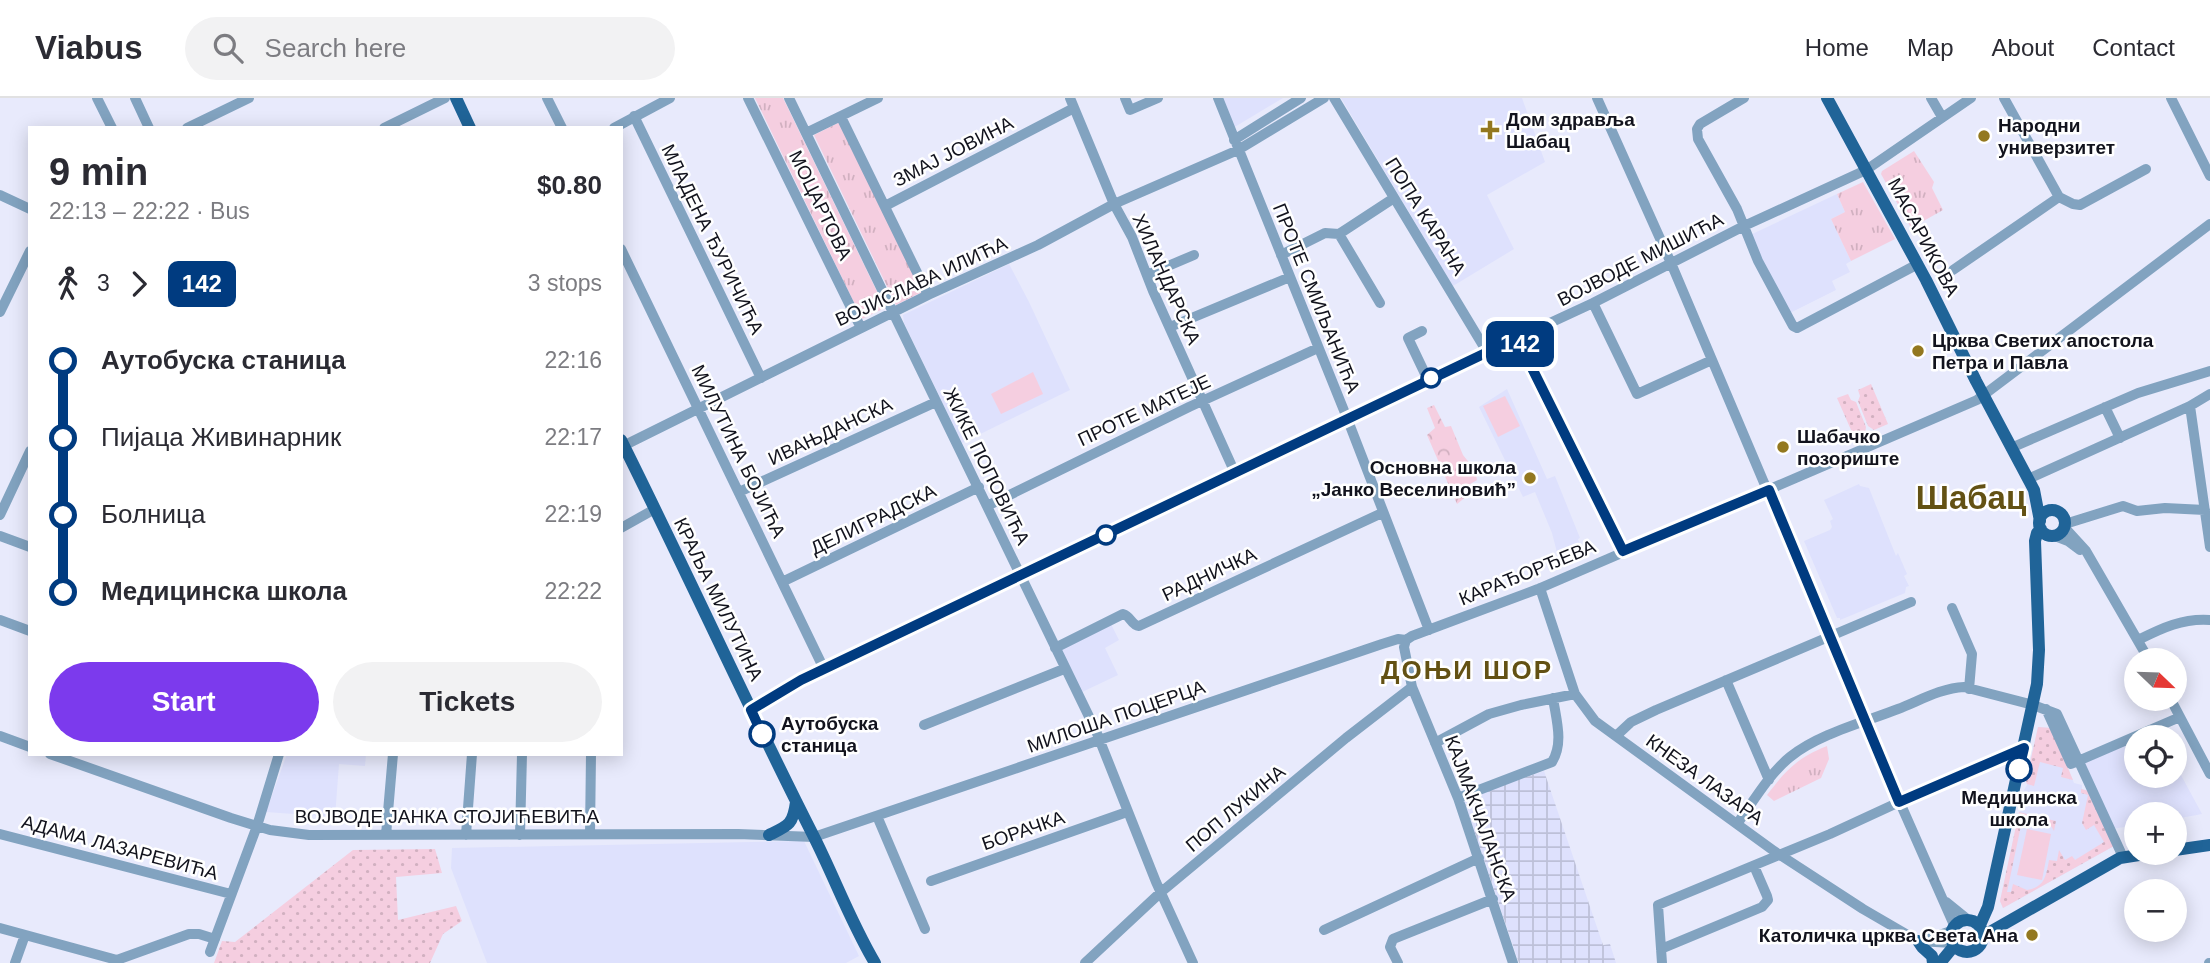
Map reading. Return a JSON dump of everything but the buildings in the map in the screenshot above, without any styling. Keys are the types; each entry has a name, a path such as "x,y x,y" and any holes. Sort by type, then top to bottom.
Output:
{"main road":[{"path":"456,98 469,126"},
{"name":"МАСАРИКОВА","path":"1827,98 1918,264 2031,485"},
{"name":"КРАЉА МИЛУТИНА","path":"623,446 814,837 846,910 875,963"},
{"path":"2031,485 2054,511 2062,515 2059,531 2043,547 2037,567"},
{"path":"2031,485 2041,525 2046,534 2059,531"},
{"path":"1955,939 1975,950 1982,942 1976,926 1982,908 1989,901 2024,748 2039,668 2035,537 2047,512 2054,511"},
{"path":"769,835 787,827 796,802"},
{"path":"2187,848 2210,845"},
{"path":"1948,963 1960,921 1976,926 2012,920 2123,857"},
{"path":"1989,901 1995,916 2012,920"},
{"path":"1940,963 1955,939"},
{"path":"1919,941 1932,956 1933,963"}],"street":[{"path":"97,98 111,126"},
{"path":"135,98 148,126"},
{"path":"190,126 220,106 249,98"},
{"path":"388,126 445,98"},
{"path":"547,98 561,126"},
{"path":"617,126 670,98"},
{"name":"МОЦАРТОВА","path":"748,98 861,328"},
{"name":"ЖИКЕ ПОПОВИЋА","path":"789,98 1100,740 1160,892 1193,963"},
{"path":"806,132 878,98"},
{"path":"1125,98 1130,110 1158,98"},
{"name":"ПРОТЕ СМИЉАНИЋА","path":"1218,98 1429,630"},
{"path":"1236,145 1301,98"},
{"path":"1236,145 1324,98"},
{"name":"ПОПА КАРАНА","path":"1335,98 1487,352"},
{"path":"1597,98 1769,490 1941,898 1955,939 1934,938 1919,941"},
{"path":"1744,98 1700,124 1698,139 1791,323 1797,328 1918,264"},
{"path":"1930,98 1942,117"},
{"name":"ВОЈВОДЕ МИШИЋА","path":"751,710 801,680 1593,303 1744,226 1866,170 1971,98"},
{"path":"2004,98 2057,193 2073,204 2080,205 2146,169"},
{"path":"2171,98 2210,176"},
{"name":"ХИЛАНДАРСКА","path":"1072,103 1114,204 1132,237 1235,473"},
{"name":"ЗМАЈ ЈОВИНА","path":"885,206 1072,103"},
{"name":"МЛАДЕНА ЂУРИЧИЋА","path":"634,116 761,378"},
{"path":"841,117 928,295"},
{"name":"ВОЈИСЛАВА ИЛИЋА","path":"623,444 928,295 1038,245 1114,204 1236,145"},
{"path":"1953,270 2057,193"},
{"path":"0,195 28,208"},
{"path":"1281,255 1325,233 1339,234 1394,198"},
{"name":"КАРАЂОРЂЕВА","path":"1429,630 1540,588 1967,405 1984,395 2210,224"},
{"path":"1339,234 1380,303"},
{"name":"МИЛУТИНА БОЈИЋА","path":"623,253 824,669"},
{"path":"0,312 28,255"},
{"path":"1147,275 1194,256"},
{"path":"1170,327 1290,277"},
{"path":"1593,303 1637,394 1712,360"},
{"path":"1422,331 1408,338 1428,380"},
{"path":"1517,338 1623,551"},
{"name":"ПРОТЕ МАТЕЈЕ","path":"987,506 1189,407 1318,348"},
{"path":"2011,448 2138,393 2210,371"},
{"path":"2031,485 2210,394"},
{"name":"ИВАЊДАНСКА","path":"739,492 936,402"},
{"path":"2190,405 2210,547"},
{"path":"2105,407 2120,438"},
{"path":"0,515 28,459"},
{"name":"ДЕЛИГРАДСКА","path":"782,582 979,487"},
{"path":"2142,648 2090,558 2059,531 2123,506 2137,511 2165,508 2205,510"},
{"path":"623,527 655,509"},
{"name":"РАДНИЧКА","path":"1055,648 1123,614 1139,626 1382,513"},
{"path":"0,536 28,546"},
{"name":"КНЕЗА ЛАЗАРА","path":"1540,588 1576,694 1591,717 1780,855 1858,906 1919,941"},
{"path":"1616,736 1638,718 1911,602"},
{"path":"1952,608 1972,654 1969,689"},
{"path":"0,620 28,630"},
{"path":"2138,640 2175,623 2210,620"},
{"name":"МИЛОША ПОЦЕРЦА","path":"814,837 1398,639 1406,640 1429,630"},
{"name":"КАЈМАКЧАЛАНСКА","path":"1406,640 1404,648 1412,687 1458,798 1513,963"},
{"path":"924,725 1064,669"},
{"path":"1726,680 1769,780"},
{"name":"ПОП ЛУКИНА","path":"1085,963 1160,892 1412,687"},
{"path":"1737,824 1769,780 1798,751 1946,690 1969,689 2033,705 2060,717 2123,857"},
{"path":"1435,743 1489,714 1576,694"},
{"path":"1458,798 1552,762 1559,742 1553,698"},
{"path":"2177,711 2210,774"},
{"path":"2080,761 2180,717"},
{"path":"0,736 28,746"},
{"path":"1662,963 1658,905 1780,855 2024,748"},
{"name":"ВОЈВОДЕ ЈАНКА СТОЈИЋЕВИЋА","path":"56,756 257,826 286,833 814,837"},
{"path":"210,952 257,826 278,756"},
{"path":"386,835 393,756"},
{"path":"466,835 472,756"},
{"path":"520,835 522,756"},
{"path":"590,834 591,756"},
{"name":"БОРАЧКА","path":"931,881 1127,812"},
{"path":"877,816 925,929"},
{"name":"АДАМА ЛАЗАРЕВИЋА","path":"0,834 231,894"},
{"path":"1324,930 1479,858"},
{"path":"1661,949 1762,907 1768,900 1754,866"},
{"path":"1941,898 1976,926"},
{"path":"1398,963 1391,947 1393,939 1493,899"},
{"path":"0,928 111,961 189,934 215,939"},
{"path":"15,963 25,935"}],"shaded area":[{"path":"1222,98 1283,98 1233,128"},
{"path":"1341,98 1522,98 1545,162 1487,195 1514,249 1453,286"},
{"path":"1837,194 1845,212 1831,219 1851,261 1846,264 1850,272 1832,281 1836,290 1788,314 1748,236"},
{"path":"1009,264 1070,390 962,443 904,323 903,315"},
{"name":"Основна школа „Јанко Веселиновић”","path":"1507,389 1547,479 1555,476 1580,538 1578,539 1584,555 1560,564 1552,533 1535,492 1523,497 1479,407"},
{"path":"1859,484 1869,488 1896,556 1898,553 1907,574 1904,576 1909,586 1906,587 1905,593 1840,620 1804,541 1832,527 1830,521 1833,519 1824,500"},
{"path":"1111,624 1119,640 1105,648 1118,675 1080,693 1059,649"},
{"path":"2038,727 2051,728 2074,783 2089,791 2114,846 2003,908 2000,901"},
{"path":"2124,744 2124,788 2187,786 2202,814 2187,817 2187,802 2124,802 2124,827 2112,829 2080,763"},
{"path":"286,756 366,756 365,766 339,764 335,817 266,812"},
{"path":"1544,771 1603,945 1610,944 1616,963 1519,963 1463,798"},
{"path":"804,841 859,956 846,963 487,963 451,868 452,848"}],"green space":[{"path":"755,98 783,98 885,308 862,319"},
{"path":"840,122 922,292 896,305 814,135"},
{"path":"1914,151 1934,182 1932,188 1943,210 1911,228 1881,174"},
{"path":"1863,182 1895,239 1851,261 1831,219 1845,212 1837,194"},
{"path":"1033,372 1043,394 1001,414 991,394"},
{"path":"1871,384 1888,424 1874,430 1868,426 1858,401 1858,390"},
{"path":"1848,394 1851,400 1856,402 1866,427 1865,434 1855,439 1837,398"},
{"path":"1505,396 1520,426 1498,437 1483,406"},
{"path":"1434,405 1445,427 1451,426 1463,455 1475,470 1477,480 1465,487 1467,496 1457,504 1427,435 1435,428 1427,408"},
{"path":"2038,727 2051,728 2073,780 2061,777 2063,768 2040,762 2034,786 2027,784"},
{"path":"1827,746 1829,759 1821,778 1774,801 1767,795 1793,766"},
{"path":"2081,789 2089,791 2114,846 2003,908 2000,901 2019,812 2056,821 2054,831 2049,824 2042,821 2026,823 2027,816 2023,816 2007,892 2011,892 2013,884 2027,890 2038,886 2045,876 2049,860 2057,861 2059,850 2065,860 2072,856 2075,860 2104,842 2094,825 2086,830 2082,823 2088,795 2081,793"},
{"path":"2027,829 2051,834 2042,880 2017,875"},
{"path":"435,849 442,873 396,877 398,920 456,906 462,921 443,934 430,963 214,963 222,941 235,942 353,850"}],"bus line":[{"name":"142","path":"762,734 751,710 801,680 1517,338 1623,551 1769,490 1899,802 2024,748 2019,769"}],"place":[{"name":"Дом здравља Шабац","path":"1490,130"},
{"name":"Народни универзитет","path":"1984,136"},
{"name":"Црква Светих апостола Петра и Павла","path":"1918,351"},
{"name":"Шабачко позориште","path":"1783,447"},
{"name":"Основна школа „Јанко Веселиновић”","path":"1530,478"},
{"name":"Аутобуска станица","path":"762,734"},
{"name":"Медицинска школа","path":"2019,769"},
{"name":"Католичка црква Света Ана","path":"2032,935"}],"district":[{"name":"Шабац","path":"1971,497"},
{"name":"ДОЊИ ШОР","path":"1467,670"}]}
